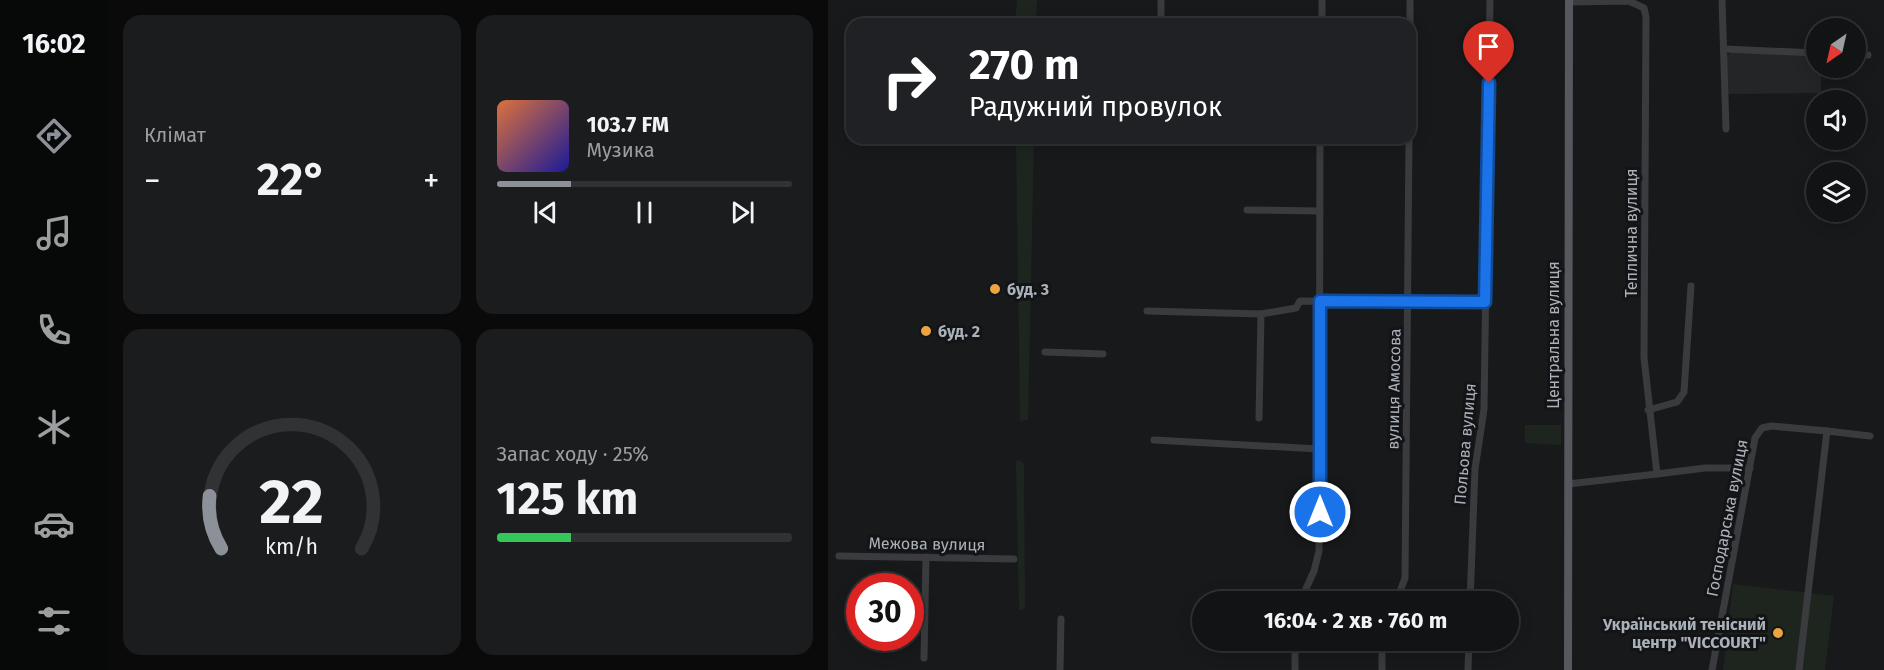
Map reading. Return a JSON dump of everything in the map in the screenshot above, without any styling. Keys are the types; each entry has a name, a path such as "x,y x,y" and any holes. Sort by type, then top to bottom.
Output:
{"main road":[{"name":"Центральна вулиця","path":"1568,670 1569,1"}],"street":[{"path":"1161,0 1161,18"},
{"path":"1322,0 1322,18"},
{"path":"1410,0 1410,18"},
{"name":"Польова вулиця","path":"1470,591 1475,469 1484,409 1490,0"},
{"name":"Теплична вулиця","path":"1569,1 1629,0 1644,8 1647,17 1644,358 1648,410 1657,474"},
{"path":"1722,0 1726,129"},
{"path":"1724,48 1806,52"},
{"path":"1304,591 1318,558 1320,144"},
{"name":"вулиця Амосова","path":"1400,591 1405,578 1409,144"},
{"path":"1247,210 1320,211"},
{"path":"1648,410 1677,402 1684,392 1691,286"},
{"path":"1147,311 1261,314 1296,308 1300,301 1485,302"},
{"path":"1259,418 1261,314"},
{"path":"1046,352 1103,354"},
{"name":"Господарська вулиця","path":"1712,670 1755,438 1762,428 1771,426 1827,431"},
{"path":"1799,670 1827,431 1870,436"},
{"path":"1154,440 1319,449"},
{"path":"1568,484 1705,468 1750,468"},
{"name":"Межова вулиця","path":"839,556 1014,559"},
{"path":"924,658 926,557"},
{"path":"1060,670 1061,619"},
{"path":"1295,651 1295,670"},
{"path":"1382,651 1382,670"},
{"path":"1468,670 1469,651"}],"shaded area":[{"path":"1017,0 1037,0 1036,18 1016,18"},
{"path":"1730,53 1806,53 1806,78 1821,78 1821,90 1806,90 1806,93 1727,94 1725,58"},
{"path":"1016,144 1034,144 1028,420 1020,421"},
{"path":"1525,425 1561,425 1561,445 1525,443"},
{"path":"1020,460 1024,464 1025,607 1022,610 1019,610 1016,461"},
{"name":"Український тенісний центр \"VICCOURT\"","path":"1733,584 1834,596 1825,670 1723,670"}],"place":[{"name":"буд. 3","path":"995,289"},
{"name":"буд. 2","path":"926,331"},
{"name":"Український тенісний центр \"VICCOURT\"","path":"1778,633"}],"route":[{"path":"1320,512 1320,301 1485,302 1489,83"}]}
